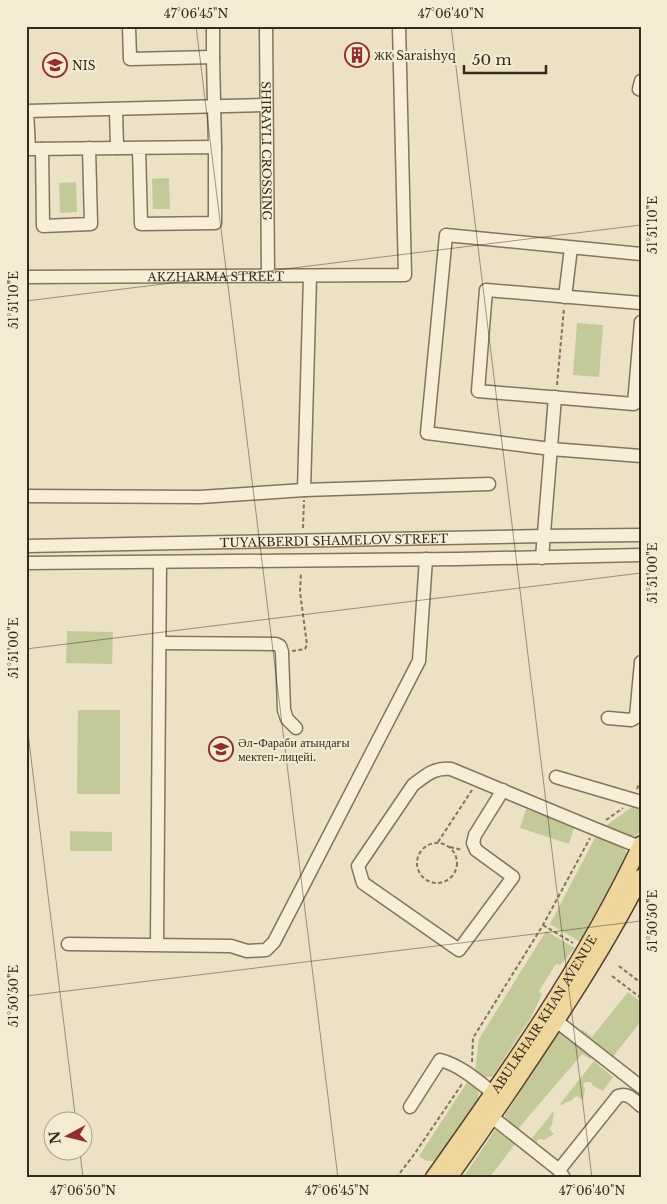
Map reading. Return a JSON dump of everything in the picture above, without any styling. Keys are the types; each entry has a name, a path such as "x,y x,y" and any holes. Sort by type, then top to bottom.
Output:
{"main road":[{"name":"ABULKHAIR KHAN AVENUE","path":"449,1178 492,1117 551,1017 585,950 635,883 640,846"},
{"name":"ABULKHAIR KHAN AVENUE","path":"433,1178 493,1093 551,1017"}],"street":[{"path":"129,26 130,59 214,58"},
{"path":"139,148 141,224 215,223 213,26"},
{"name":"SHIRAYLI CROSSING","path":"266,26 268,276"},
{"name":"AKZHARMA STREET","path":"26,277 404,275 399,26"},
{"path":"641,80 639,90 641,90"},
{"path":"215,147 29,149 27,111 266,105"},
{"path":"116,109 117,148"},
{"path":"42,148 43,226 91,224 89,148"},
{"path":"641,254 446,235 427,433 551,449 641,456"},
{"path":"565,297 571,248"},
{"path":"304,490 310,276"},
{"path":"641,304 486,290 478,391 634,404 641,322"},
{"path":"542,558 542,536 555,398"},
{"path":"26,496 200,497 304,490 489,484"},
{"name":"TUYAKBERDI SHAMELOV STREET","path":"26,546 262,540 641,535"},
{"path":"262,540 262,560"},
{"name":"TUYAKBERDI SHAMELOV STREET","path":"26,563 542,558 641,555"},
{"path":"68,944 231,946 246,951 266,950 274,942 420,661 426,559"},
{"path":"157,944 160,562"},
{"path":"160,643 276,644 280,646 282,652 284,710 287,719 296,728"},
{"path":"608,718 631,720 636,717 641,662"},
{"path":"503,790 475,835 473,843 476,850 513,877 459,950 363,883 358,866 413,785 425,775 443,768 452,769 640,846"},
{"path":"556,778 635,800"},
{"path":"551,1017 641,1087"},
{"path":"410,1107 440,1060 446,1061 469,1074 493,1093"},
{"path":"492,1117 561,1174 618,1096 627,1094 641,1106"}],"path":[{"path":"555,398 565,297"},
{"path":"302,540 304,490"},
{"path":"282,652 305,649 307,644 300,592 301,560"},
{"path":"472,1070 473,1038 543,925 595,829 635,800 641,779"},
{"path":"450,847 457,858 456,872 446,882 433,883 421,876 417,863 421,851 426,846 438,842 479,780"},
{"path":"438,842 466,851"},
{"path":"543,925 577,946"},
{"path":"619,966 641,983"},
{"path":"612,976 641,998"},
{"path":"396,1178 465,1080"}],"green space":[{"path":"169,178 170,209 153,209 152,179"},
{"path":"76,182 77,212 60,213 59,183"},
{"path":"577,323 603,325 599,377 573,375"},
{"path":"67,631 113,632 112,664 66,663"},
{"path":"78,710 120,710 120,794 77,794"},
{"path":"635,805 641,807 641,821 640,830 634,837 630,838 604,827"},
{"path":"526,809 575,825 569,844 520,828"},
{"path":"70,831 112,832 112,851 70,851"},
{"path":"597,834 619,844 626,851 627,855 580,942 550,924"},
{"path":"546,931 575,948 560,965 556,964 539,991 542,994 532,1016 492,1077 484,1077 475,1071 479,1039"},
{"path":"628,992 641,1002 641,1021 612,1058 581,1033 581,1031 583,1030 592,1037"},
{"path":"559,1032 563,1032 594,1055 590,1059 582,1054 517,1130 507,1122 505,1115"},
{"path":"594,1061 613,1077 603,1091 592,1085 591,1082 585,1082 583,1085 585,1089 583,1100 576,1096 561,1105 560,1104"},
{"path":"468,1081 477,1088 478,1099 435,1161 427,1161 419,1156"},
{"path":"553,1112 552,1124 549,1129 554,1134 544,1140 540,1139 537,1141 537,1144 549,1156 528,1143"},
{"path":"495,1130 516,1143 489,1178 463,1178"}],"place":[{"name":"ЖК Saraishyq","path":"357,55"},
{"name":"NIS","path":"55,65"},
{"name":"Әл-Фараби атындағы мектеп-лицейі.","path":"221,749"}]}
